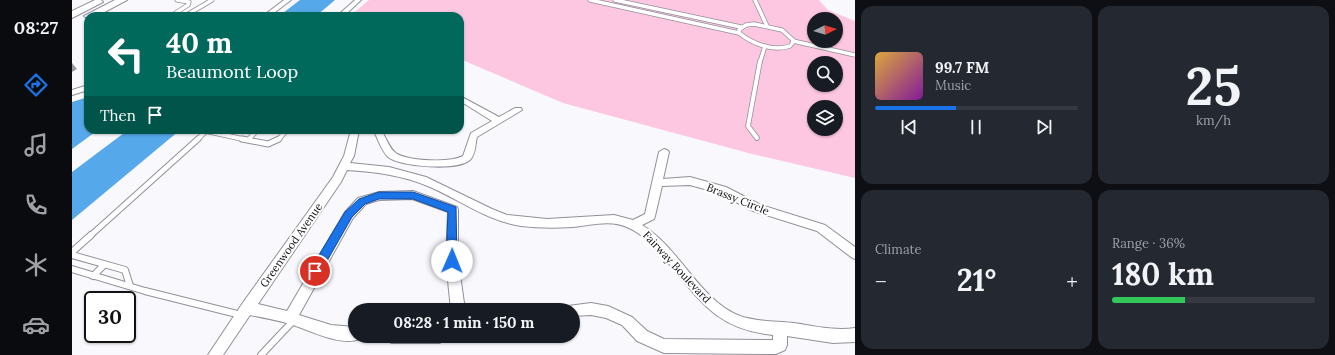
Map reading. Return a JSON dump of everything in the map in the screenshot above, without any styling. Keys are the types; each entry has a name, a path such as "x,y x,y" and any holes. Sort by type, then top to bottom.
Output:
{"main road":[{"path":"73,14 104,0"},
{"path":"97,12 122,0"},
{"path":"72,24 84,18"}],"street":[{"path":"272,12 288,0"},
{"path":"344,12 358,0"},
{"path":"72,93 84,89"},
{"path":"464,100 499,121"},
{"path":"379,134 392,155 421,162 456,164 462,162 468,156 471,139 474,135 518,110"},
{"name":"Greenwood Avenue","path":"214,355 337,179 352,146 354,134"},
{"path":"635,224 650,216 664,152"},
{"path":"413,176 421,162"},
{"name":"Fairway Boulevard","path":"343,166 388,171 413,176 487,212 507,219 547,224 614,219 635,224 650,235 708,301 718,310 745,324 838,336 855,334"},
{"name":"Brassy Circle","path":"658,183 690,182 722,190 757,208 821,228 855,254"},
{"path":"424,199 432,184"},
{"path":"292,319 344,221 362,202 379,196 413,196 453,210 452,261 457,303"},
{"path":"580,310 592,309 608,312 627,321 642,336 654,342 676,347 776,347 780,345 781,341 780,329"},
{"path":"244,312 292,319 331,332 348,333"}],"lane":[{"path":"177,0 189,2 188,5 177,12"},
{"path":"192,12 212,0"},
{"path":"590,0 739,33 748,40 765,46 788,46 793,41"},
{"path":"615,0 741,27 754,24 767,26 787,33 792,37 793,41"},
{"path":"755,0 767,26"},
{"path":"659,15 663,10"},
{"path":"683,20 686,15"},
{"path":"739,33 741,27"},
{"path":"793,41 855,55"},
{"path":"757,138 748,126 758,69 765,46"},
{"path":"72,252 203,134"},
{"path":"222,134 268,144 274,143 283,134"},
{"path":"248,139 253,134"},
{"path":"72,255 125,270 130,286"},
{"path":"93,276 104,265"},
{"path":"72,269 130,286 244,312"},
{"path":"261,355 292,319"}],"shaded area":[{"path":"369,0 819,0 828,10 833,12 807,12 807,48 843,48 843,16 855,21 855,178 752,154 563,103 464,61 464,12 355,12"}],"water":[{"path":"300,0 335,0 321,12 284,12"},
{"path":"84,98 84,134 93,134 72,149 72,102"},
{"path":"123,134 175,134 72,220 72,172"}],"route":[{"path":"315,271 348,215 362,202 379,196 413,196 453,210 452,261"}]}
